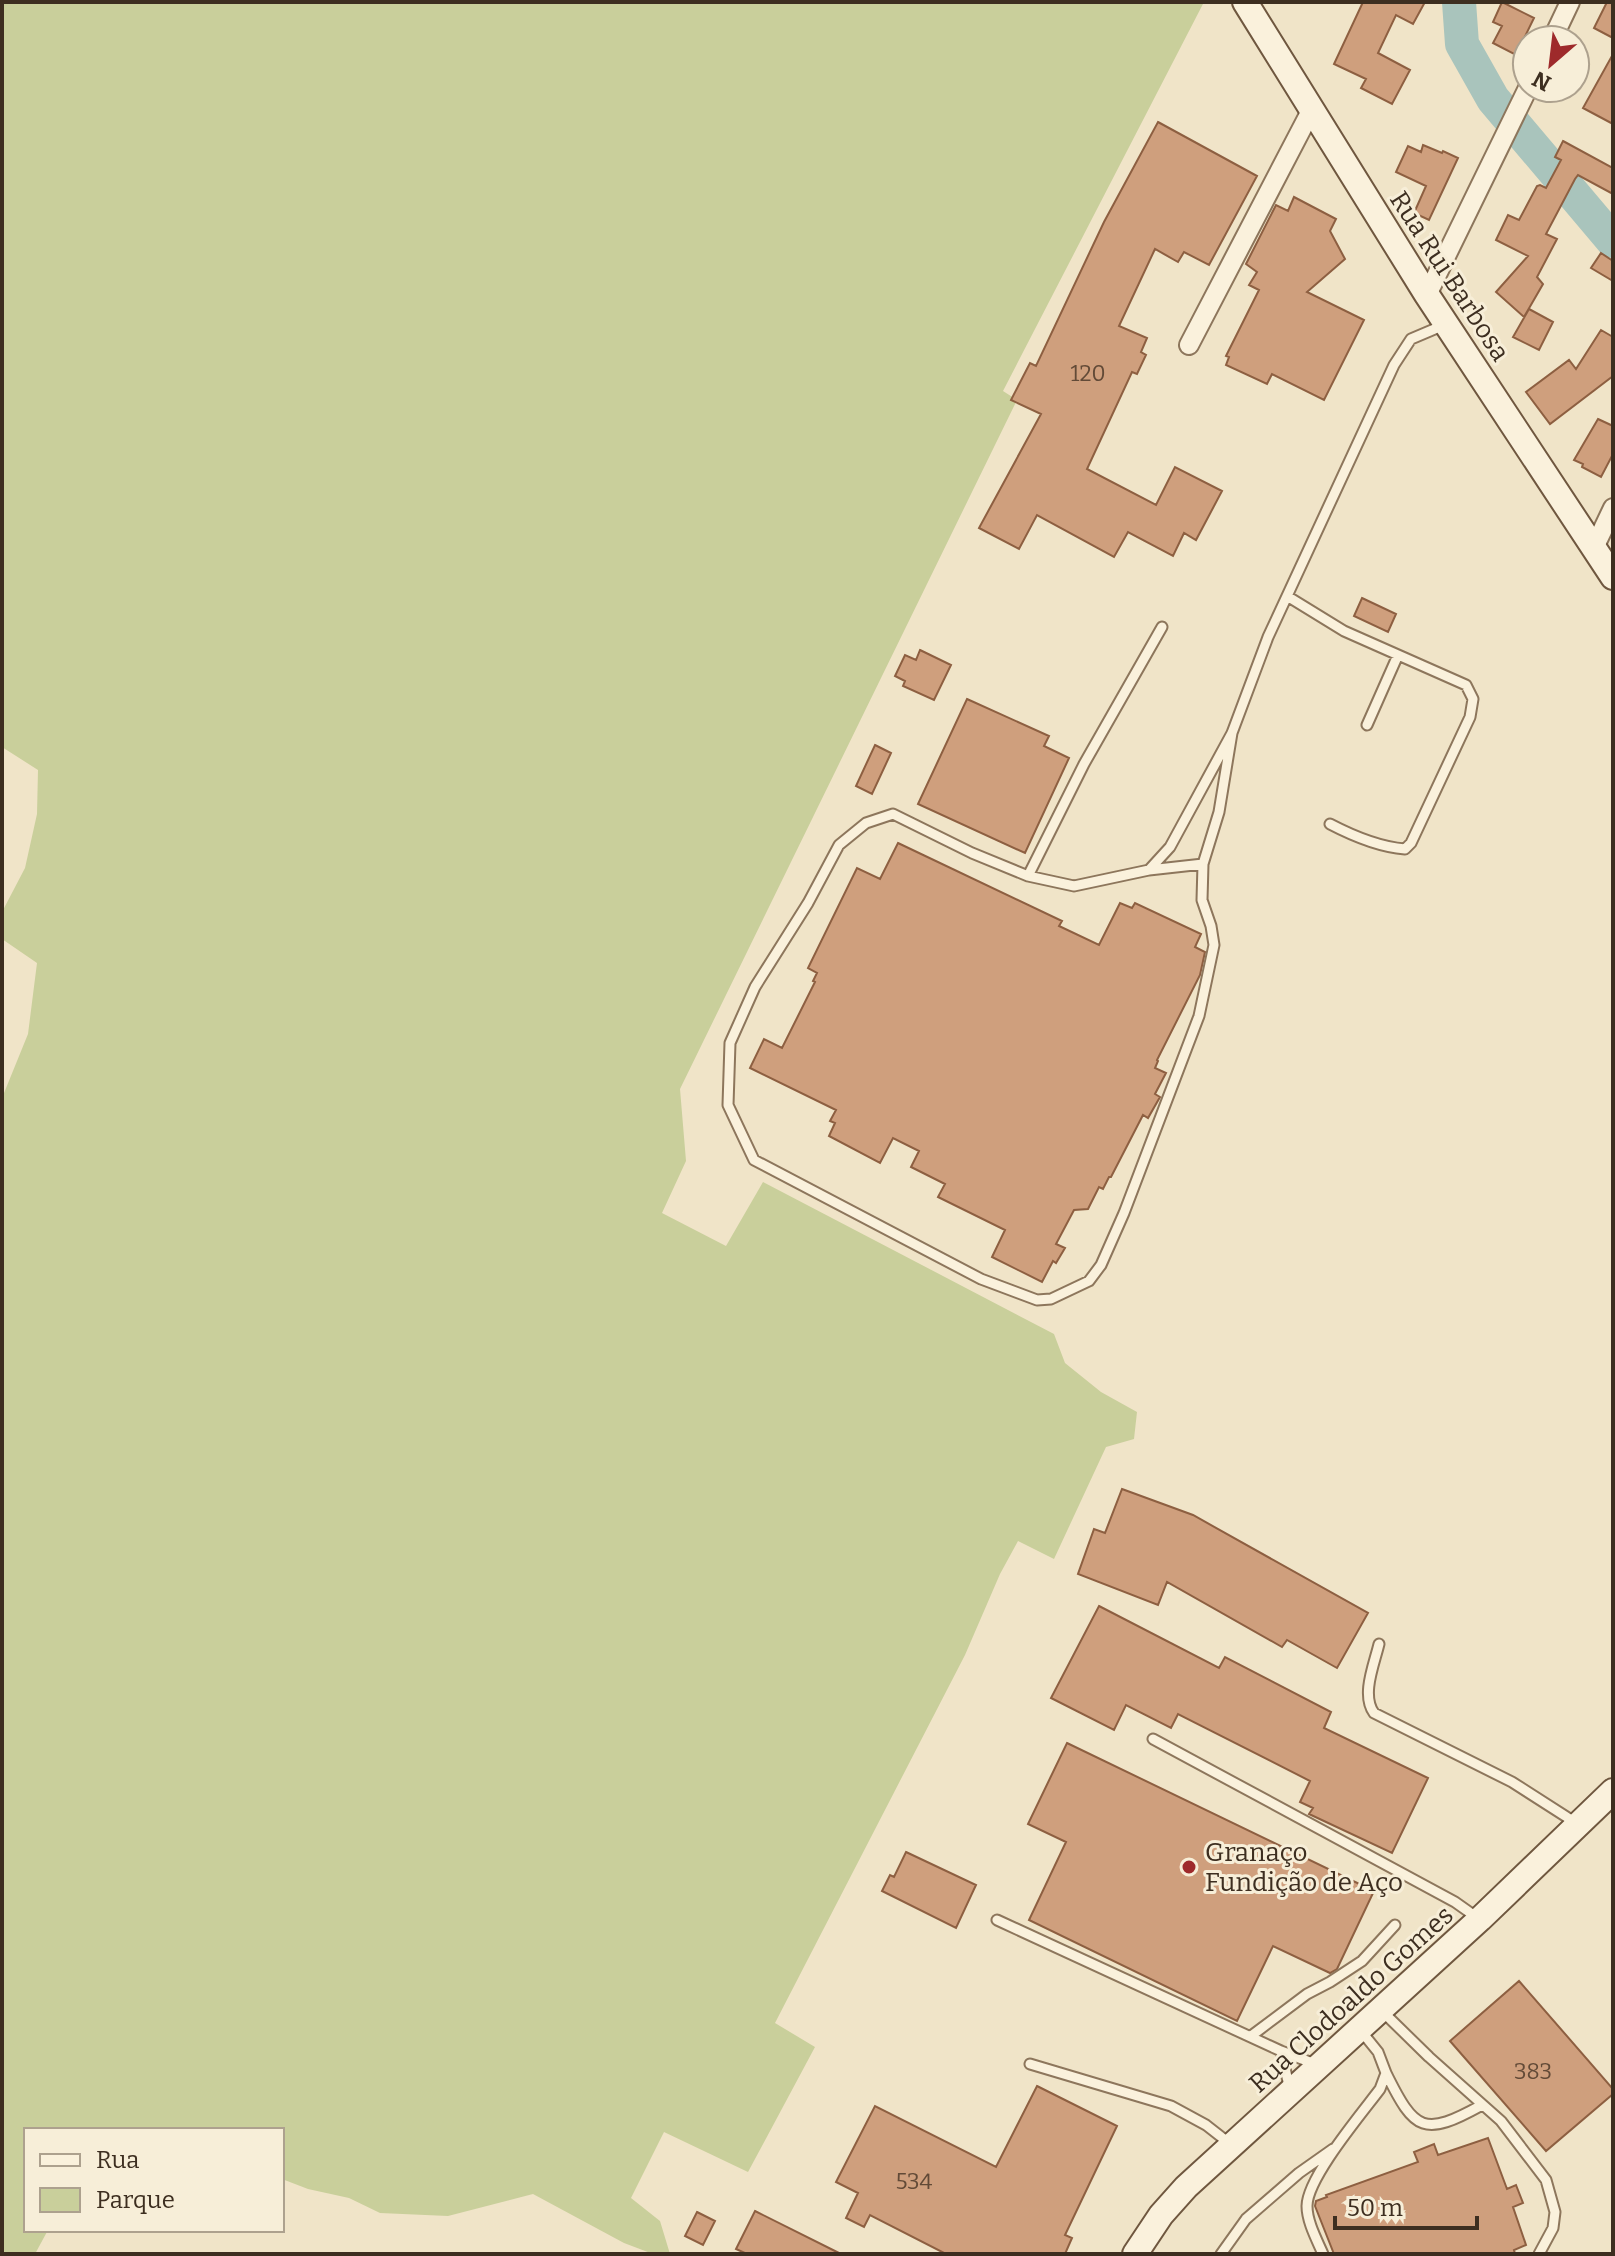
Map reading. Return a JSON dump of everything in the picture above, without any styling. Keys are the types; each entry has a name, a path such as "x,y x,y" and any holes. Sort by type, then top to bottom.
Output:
{"main road":[{"name":"Rua Rui Barbosa","path":"1245,2 1427,295 1613,577"},
{"name":"Rua Clodoaldo Gomes","path":"1135,2254 1161,2215 1186,2187 1480,1919 1613,1791"}],"street":[{"path":"1560,24 1570,2"},
{"path":"1427,295 1521,104"},
{"path":"1189,345 1312,109"},
{"path":"1594,548 1613,508"}],"lane":[{"path":"1149,870 1170,847 1232,733 1268,637 1394,365 1411,339 1447,324"},
{"path":"1287,596 1344,631 1466,685 1473,699 1470,717 1411,843 1405,849 1382,845 1330,824"},
{"path":"1028,876 1084,764 1162,627"},
{"path":"1367,725 1398,655"},
{"path":"1203,864 1149,870 1074,886 1028,876 972,853 893,814 866,823 839,845 808,903 755,987 730,1043 728,1105 754,1160 981,1279 1037,1300 1051,1299 1089,1281 1101,1265 1124,1213 1199,1016 1214,945 1202,900 1203,864 1219,812 1232,733"},
{"path":"1379,1644 1368,1690 1369,1706 1374,1713 1512,1782 1579,1825"},
{"path":"1153,1739 1455,1902 1480,1919"},
{"path":"997,1920 1320,2066"},
{"path":"1251,2036 1307,1994 1362,1961 1395,1925"},
{"path":"1381,2009 1501,2121 1546,2180 1555,2212 1553,2228 1539,2254"},
{"path":"1359,2029 1378,2052 1404,2108 1417,2122 1430,2125 1454,2121 1482,2105"},
{"path":"1281,2051 1291,2093"},
{"path":"1030,2064 1171,2106 1206,2125 1232,2146"},
{"path":"1323,2254 1307,2205 1316,2178 1380,2089 1386,2073"},
{"path":"1221,2254 1246,2219 1299,2173 1339,2145"}],"green space":[{"path":"2,2 1204,2 1003,391 1017,400 680,1089 686,1161 662,1213 726,1246 763,1182 1054,1334 1065,1363 1101,1392 1137,1412 1134,1439 1106,1447 1054,1559 1018,1541 1000,1574 965,1655 775,2023 815,2047 748,2172 664,2132 631,2198 660,2221 670,2254 653,2254 624,2243 533,2194 448,2216 380,2213 349,2198 308,2189 284,2180 284,2128 24,2128 24,2232 47,2232 35,2254 2,2254 2,1098 28,1034 37,963 2,939 2,912 25,868 37,814 38,770 2,747"}],"building":[{"path":"1363,2 1425,2 1413,24 1396,15 1378,53 1410,70 1392,104 1361,88 1366,79 1334,64"},
{"path":"1502,2 1534,18 1531,24 1511,24 1511,52 1493,43 1502,26 1493,22"},
{"path":"1607,2 1613,2 1613,38 1594,28"},
{"path":"1613,54 1613,124 1583,108 1585,104 1591,104 1591,94"},
{"path":"1158,122 1257,176 1209,265 1184,252 1178,262 1155,249 1119,326 1147,338 1141,352 1146,355 1137,374 1132,372 1087,469 1156,505 1175,467 1222,491 1196,540 1184,533 1173,556 1128,532 1114,557 1037,515 1019,549 979,528 1041,414 1011,400 1030,363 1036,366 1104,222"},
{"path":"1563,141 1613,168 1613,194 1578,175 1575,179 1546,234 1557,239 1537,277 1543,284 1524,317 1496,292 1528,256 1496,240 1508,215 1519,220 1537,186 1546,188 1561,160 1555,157"},
{"path":"1423,145 1458,158 1429,220 1414,213 1426,186 1396,172 1408,146 1421,152"},
{"path":"1294,197 1336,219 1330,231 1345,259 1307,292 1364,320 1324,400 1272,374 1267,384 1226,365 1229,357 1226,356 1259,290 1249,285 1257,272 1246,264 1276,205 1288,211"},
{"path":"1601,253 1613,261 1613,281 1591,268"},
{"path":"1529,309 1553,322 1539,350 1513,337"},
{"path":"1601,330 1613,337 1613,376 1550,424 1526,392 1569,360 1576,369"},
{"path":"1598,419 1613,426 1613,454 1601,477 1574,460"},
{"path":"1362,598 1396,614 1388,632 1354,616"},
{"path":"920,650 951,665 934,700 903,686 905,681 895,676 905,655 916,660"},
{"path":"967,699 1049,736 1044,746 1069,758 1025,853 918,804"},
{"path":"875,745 891,753 872,794 856,786"},
{"path":"898,843 1062,921 1059,926 1099,945 1120,903 1132,908 1135,903 1201,934 1195,947 1205,952 1200,975 1157,1060 1155,1068 1166,1073 1155,1094 1160,1097 1148,1118 1143,1115 1111,1177 1103,1189 1099,1187 1088,1209 1074,1210 1056,1244 1065,1248 1056,1263 1053,1261 1042,1282 992,1257 1005,1230 938,1197 945,1184 911,1167 919,1151 893,1138 880,1163 829,1136 835,1123 830,1121 836,1110 750,1068 764,1039 782,1048 815,982 817,973 808,968 857,868 880,879"},
{"path":"1122,1489 1193,1515 1368,1613 1337,1668 1287,1640 1282,1647 1167,1582 1158,1605 1078,1574 1094,1529 1105,1533"},
{"path":"1099,1606 1219,1668 1225,1657 1331,1712 1324,1728 1428,1778 1392,1853 1309,1814 1313,1808 1300,1802 1310,1781 1178,1714 1171,1728 1126,1705 1114,1730 1051,1698"},
{"name":"Granaço Fundição de Aço","path":"1067,1743 1374,1891 1337,1969 1330,1973 1273,1946 1237,2021 1029,1920 1066,1842 1028,1824"},
{"path":"906,1852 976,1885 956,1928 882,1891 890,1875 894,1877"},
{"path":"1519,1981 1613,2089 1613,2094 1546,2151 1450,2041"},
{"path":"1037,2086 1117,2126 1065,2235 1072,2238 1065,2254 946,2254 870,2215 864,2227 846,2218 858,2193 836,2182 875,2106 996,2167"},
{"path":"1488,2138 1507,2189 1516,2185 1523,2203 1513,2207 1526,2245 1514,2250 1515,2254 1334,2254 1315,2206 1316,2201 1418,2162 1414,2152 1434,2144 1438,2155"},
{"path":"755,2211 841,2254 747,2254 736,2249"},
{"path":"697,2212 715,2221 703,2245 685,2236"}],"waterway":[{"path":"1459,2 1462,44 1493,99 1613,241"}],"place":[{"name":"Granaço Fundição de Aço","path":"1189,1867"}]}
